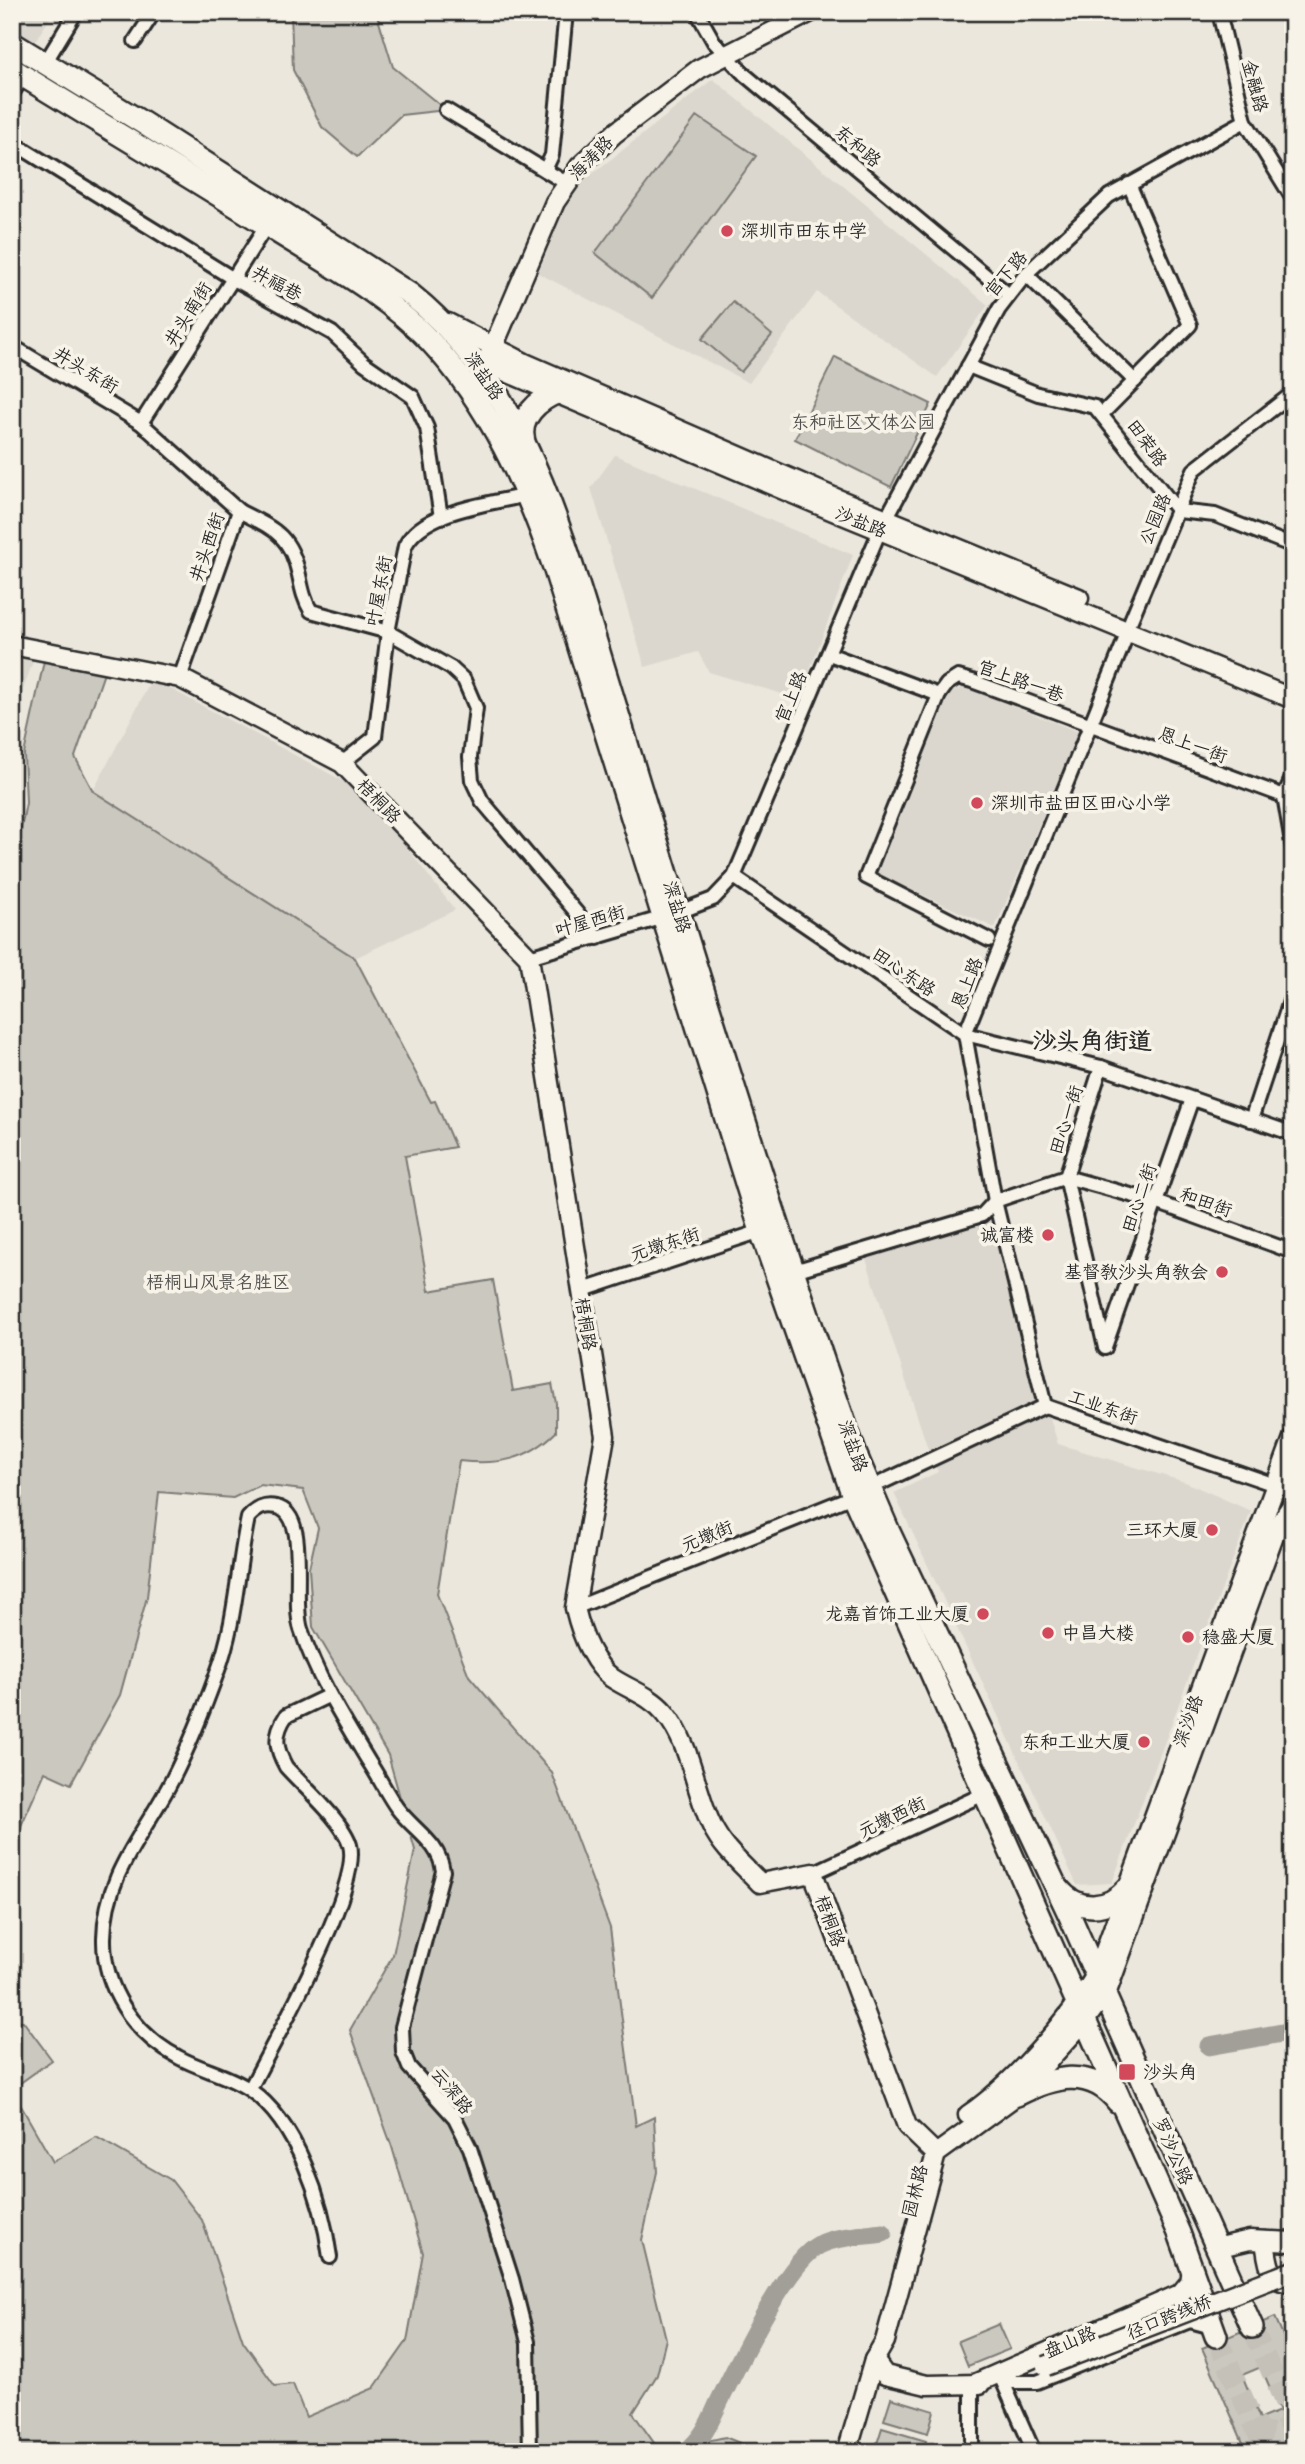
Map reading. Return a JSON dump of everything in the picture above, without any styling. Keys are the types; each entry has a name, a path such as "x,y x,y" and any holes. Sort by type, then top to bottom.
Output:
{"main road":[{"name":"海涛路","path":"471,393 566,183 596,148 699,69 811,12"},
{"name":"深盐路","path":"12,43 383,275 439,317 484,360 527,450 568,554 670,915"},
{"name":"深盐路","path":"16,80 267,225 371,291 430,341 471,393 498,436 527,495 554,568 771,1228 861,1492 986,1793 1082,2010"},
{"name":"沙盐路","path":"430,341 484,360 1130,626 1293,699"},
{"name":"沙盐路","path":"484,360 883,524"},
{"path":"527,450 522,437 527,416 540,401 559,392"},
{"name":"沙盐路","path":"1130,626 1293,687"},
{"name":"梧桐路","path":"12,645 180,678 342,763 529,957 604,1436 575,1608 580,1629 601,1666 612,1678 652,1700 678,1731 706,1811 724,1846 760,1883 813,1873 907,2126 931,2150"},
{"name":"深盐路","path":"771,1228 794,1271 861,1492 1054,1883 1096,1975"},
{"name":"深沙路","path":"1082,2010 1284,1488 1293,1438"},
{"name":"深沙路","path":"1082,2010 1105,1995 1277,1527 1293,1504"},
{"path":"1054,1883 1072,1902 1095,1907 1111,1902 1128,1888"},
{"name":"罗沙公路","path":"1096,1975 1252,2327"},
{"name":"罗沙公路","path":"1082,2010 1192,2269 1214,2332"},
{"name":"园林路","path":"931,2150 1017,2095 1082,2010"},
{"name":"园林路","path":"847,2452 874,2360 885,2341 931,2150 996,2094 1082,2010"},
{"path":"1017,2095 1047,2081 1082,2077 1106,2088 1127,2113"},
{"path":"1216,2248 1239,2241 1293,2242"},
{"path":"1265,2241 1272,2275 1278,2280 1293,2281"},
{"name":"盘山路","path":"972,2385 1180,2294 1190,2282 1192,2269"},
{"name":"径口跨线桥","path":"1046,2366 1293,2271"},
{"name":"盘山路","path":"874,2360 886,2375 928,2385 1003,2382 1046,2366"}],"street":[{"path":"45,63 76,12"},
{"path":"135,41 154,12"},
{"path":"545,170 552,155 566,12"},
{"name":"东和路","path":"697,12 709,35 745,75 1009,295"},
{"name":"金融路","path":"1219,12 1245,121 1293,199"},
{"path":"446,110 566,183"},
{"name":"官下路","path":"883,524 968,366 1009,295 1026,274 1090,210 1129,184 1245,121"},
{"name":"井福巷","path":"12,142 232,278 332,333 364,363 414,397 427,428 440,517"},
{"path":"1103,413 1190,325 1129,184"},
{"name":"井头南街","path":"141,423 267,225"},
{"path":"1026,274 1135,381"},
{"name":"井头东街","path":"12,346 141,423"},
{"name":"田荣路","path":"968,366 1038,394 1085,402 1103,413 1178,511"},
{"name":"公园路","path":"1130,626 1194,470 1293,393"},
{"name":"井头西街","path":"141,423 239,511 180,678"},
{"name":"叶屋东街","path":"342,763 375,737 388,632 405,547 418,528 440,517 527,495"},
{"path":"239,511 276,530 287,542 295,557 305,601 311,611 321,617 388,632 451,668 464,680 476,708 470,757 472,780 482,801 598,939"},
{"path":"1178,511 1215,515 1293,547"},
{"name":"官上路","path":"734,877 883,524"},
{"name":"恩上路","path":"1045,1406 995,1201 965,1034 1130,626"},
{"path":"829,654 939,695 866,877 989,940"},
{"name":"官上路一巷","path":"939,695 947,684 957,677 1090,725"},
{"name":"恩上一街","path":"1090,725 1284,796"},
{"path":"1293,776 1284,796 1293,848"},
{"path":"670,915 713,899 734,877"},
{"name":"田心东路","path":"734,877 965,1034 1101,1067 1293,1134"},
{"name":"叶屋西街","path":"529,957 598,939 670,915"},
{"path":"1251,1120 1293,992"},
{"name":"田心一街","path":"1101,1067 1066,1177 1105,1348"},
{"name":"田心二街","path":"1105,1348 1192,1099"},
{"path":"794,1271 982,1215 995,1201 1066,1177"},
{"name":"和田街","path":"1066,1177 1156,1202 1293,1252"},
{"name":"元墩东街","path":"580,1291 771,1228"},
{"name":"工业东街","path":"861,1492 1045,1406 1284,1488"},
{"name":"元墩街","path":"575,1608 861,1492"},
{"path":"250,2089 331,1922 350,1871 349,1842 286,1768 278,1754 276,1739 286,1716 328,1696 300,1627 295,1593 296,1525 290,1514 282,1508 270,1505 256,1509 248,1518 228,1641 172,1780 110,1887 103,1941 116,1996 130,2018 149,2038 177,2057 250,2089 295,2138 303,2157 330,2257"},
{"name":"云深路","path":"328,1696 397,1808 435,1846 442,1858 443,1871 402,2027 403,2052 409,2067 455,2118 470,2148 508,2267 528,2343 530,2452"},
{"name":"元墩西街","path":"813,1873 986,1793"},
{"path":"1034,2452 1003,2382 1037,2382 1190,2321 1214,2332"},
{"path":"972,2385 972,2452"}],"shaded area":[{"path":"12,12 54,12 33,44 12,31"},
{"name":"深圳市田东中学","path":"713,79 988,305 937,377 817,292 749,383 538,273 573,189"},
{"path":"615,455 853,555 799,699 709,672 698,652 645,667 591,488"},
{"path":"12,646 37,650 12,721"},
{"path":"152,679 364,792 455,910 355,958 93,791"},
{"name":"深圳市盐田区田心小学","path":"963,687 1079,732 995,928 877,874 950,693"},
{"path":"988,1216 1058,1444 1185,1482 1251,1511 1112,1883 1077,1885 894,1493 938,1472 929,1452 864,1253"}],"green space":[{"path":"291,12 376,12 393,67 446,110 401,115 357,157 322,127 293,70"},
{"path":"697,116 756,156 652,298 595,253"},
{"path":"733,302 772,335 741,372 702,339"},
{"name":"东和社区文体公园","path":"835,357 931,404 891,487 795,439"},
{"name":"梧桐山风景名胜区","path":"44,661 104,673 75,757 93,791 355,958 431,1102 435,1101 455,1147 405,1156 429,1291 493,1280 513,1391 552,1384 556,1403 556,1432 545,1442 511,1459 459,1461 437,1594 469,1676 552,1773 610,1928 636,2126 654,2117 657,2172 642,2240 666,2339 657,2375 633,2413 657,2447 672,2449 725,2437 762,2452 12,2452 12,2090 53,2162 96,2137 171,2180 202,2220 243,2341 275,2386 293,2384 306,2417 374,2388 407,2341 423,2253 392,2147 350,2030 393,1955 415,1850 388,1755 313,1627 309,1568 318,1528 303,1490 260,1485 233,1498 159,1492 147,1597 120,1695 71,1784 45,1772 12,1846 12,875 26,803 24,754"},
{"path":"12,2021 23,2021 52,2060 12,2089"},
{"path":"1275,2317 1293,2358 1293,2452 1247,2452 1202,2348","holes":["1261,2367 1280,2411 1260,2419 1242,2375"]},
{"path":"999,2324 1010,2349 968,2366 958,2341"},
{"path":"891,2398 934,2411 928,2433 884,2420"},
{"path":"882,2428 926,2441 923,2452 875,2450"}],"waterway":[{"path":"1209,2046 1293,2031"},
{"path":"686,2452 704,2432 765,2313 806,2255 819,2245 834,2240 883,2233"}],"tunnel":[{"path":"1252,2327 1293,2421"},
{"path":"1216,2336 1266,2452"},
{"path":"1255,2425 1262,2433 1276,2435 1288,2426 1289,2412"}],"place":[{"name":"深圳市田东中学","path":"727,231"},
{"name":"深圳市盐田区田心小学","path":"977,803"},
{"name":"诚富楼","path":"1048,1235"},
{"name":"基督教沙头角教会","path":"1222,1272"},
{"name":"三环大厦","path":"1212,1530"},
{"name":"龙嘉首饰工业大厦","path":"983,1614"},
{"name":"中昌大楼","path":"1048,1633"},
{"name":"稳盛大厦","path":"1188,1637"},
{"name":"东和工业大厦","path":"1144,1742"},
{"name":"沙头角","path":"1127,2072"}],"district":[{"name":"沙头角街道","path":"1092,1041"}]}
